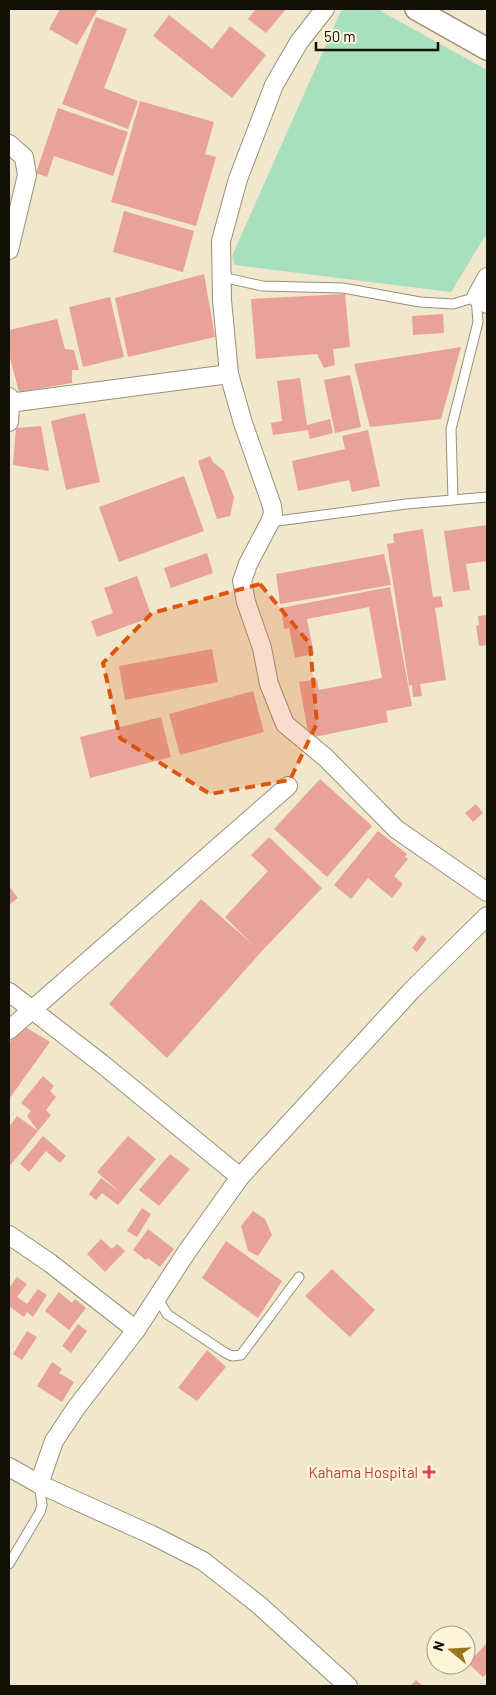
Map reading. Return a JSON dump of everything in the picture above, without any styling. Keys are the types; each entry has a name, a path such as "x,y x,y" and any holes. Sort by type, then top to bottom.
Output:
{"street":[{"path":"325,9 299,42 274,84 238,179 221,241 222,300 229,374 273,514 248,564 242,581 246,602 262,648 269,684 285,724 326,758 396,829 487,892"},
{"path":"416,9 486,46"},
{"path":"9,144 24,157 27,175 9,250"},
{"path":"482,301 487,277"},
{"path":"9,422 9,401 229,374"},
{"path":"9,1030 288,786"},
{"path":"39,1484 54,1441 76,1408 136,1330 186,1253 240,1177 411,991 487,916"},
{"path":"9,992 101,1063 240,1177"},
{"path":"9,1235 70,1278 136,1330"},
{"path":"9,1467 39,1484 152,1535 203,1561 259,1605 348,1686"}],"lane":[{"path":"222,277 262,286 343,288 420,302 453,304 482,301 451,429 453,500"},
{"path":"270,522 406,504 487,497"},
{"path":"157,1297 167,1314 224,1352 232,1356 241,1355 299,1277"},
{"path":"9,1564 40,1512 42,1505 39,1484"}],"highlighted area":[{"path":"260,584 310,644 317,723 290,780 210,794 120,738 103,663 152,613"}],"green space":[{"path":"348,9 377,9 487,70 487,233 451,292 235,265 232,256 341,11"}],"building":[{"path":"60,9 98,9 77,45 49,29"},
{"path":"256,9 286,9 266,33 248,19"},
{"path":"169,15 212,49 230,26 266,55 232,98 153,36"},
{"path":"96,17 127,29 104,88 138,101 128,129 62,104"},
{"path":"140,101 214,122 205,154 216,157 196,226 111,202"},
{"path":"58,108 128,132 113,176 54,156 47,177 36,173"},
{"path":"124,211 194,231 183,272 113,252"},
{"path":"204,274 215,337 128,357 115,298"},
{"path":"345,294 350,347 333,349 335,365 324,368 317,354 256,359 251,299"},
{"path":"110,297 124,357 83,367 69,307"},
{"path":"443,314 444,333 413,335 412,316"},
{"path":"57,319 65,349 74,350 79,370 72,370 72,383 19,392 9,354 9,330"},
{"path":"461,347 441,419 370,427 354,364"},
{"path":"350,375 361,427 335,433 324,380"},
{"path":"300,378 307,425 330,419 333,433 310,439 308,430 273,435 271,423 282,421 277,381"},
{"path":"85,413 100,482 66,490 51,421"},
{"path":"41,426 49,471 13,465 16,428"},
{"path":"368,430 380,486 352,492 349,480 298,491 292,461 345,449 342,436"},
{"path":"210,456 213,462 224,471 234,497 230,516 217,519 198,461"},
{"path":"184,476 204,531 119,562 99,507"},
{"path":"487,525 487,561 466,564 470,590 453,592 444,531"},
{"path":"423,529 433,597 441,596 443,607 435,608 446,680 420,684 422,696 413,697 412,685 409,686 387,544 394,543 393,534"},
{"path":"207,553 213,573 171,588 164,568"},
{"path":"384,554 391,585 280,604 276,574"},
{"path":"137,576 152,617 97,637 91,621 113,613 104,588"},
{"path":"390,587 412,706 386,711 388,722 309,738 299,682 317,679 319,690 382,678 369,607 307,619 314,654 295,658 289,628 284,629 281,608"},
{"path":"487,615 487,645 479,646 476,626 479,625 478,616"},
{"path":"212,649 218,682 125,700 119,666"},
{"path":"253,691 264,732 180,755 169,714"},
{"path":"161,717 171,757 90,778 80,737"},
{"path":"320,779 372,826 327,877 274,829"},
{"path":"476,804 483,813 473,822 465,813"},
{"path":"378,831 407,854 405,857 408,859 394,876 403,884 392,898 368,878 351,899 334,885"},
{"path":"269,837 322,888 261,952 167,1058 109,1004 201,899 253,945 225,917 268,871 251,855"},
{"path":"9,886 18,898 9,905"},
{"path":"422,935 427,939 417,952 412,948"},
{"path":"22,1025 50,1042 9,1099 9,1043"},
{"path":"43,1076 54,1086 50,1091 56,1097 46,1110 51,1115 9,1167 9,1127 17,1116 38,1131 27,1116 31,1111 21,1103"},
{"path":"43,1136 66,1156 60,1163 46,1151 29,1172 20,1164"},
{"path":"128,1136 156,1159 118,1205 102,1193 96,1200 89,1194 101,1178 121,1193 97,1172"},
{"path":"170,1154 190,1169 159,1206 139,1190"},
{"path":"142,1208 151,1214 137,1237 127,1231"},
{"path":"253,1211 265,1219 272,1235 258,1256 248,1251 241,1226"},
{"path":"148,1229 174,1249 160,1267 148,1258 146,1260 133,1250"},
{"path":"101,1239 112,1249 117,1244 125,1251 105,1272 87,1254"},
{"path":"226,1241 282,1281 258,1318 202,1278"},
{"path":"332,1269 375,1310 350,1337 305,1296"},
{"path":"17,1277 27,1284 17,1297 27,1304 38,1289 47,1295 33,1317 27,1312 24,1317 9,1306 9,1288"},
{"path":"59,1292 72,1303 75,1299 86,1308 69,1330 45,1311"},
{"path":"78,1324 87,1331 71,1353 62,1346"},
{"path":"27,1331 37,1337 22,1360 13,1354"},
{"path":"207,1350 226,1367 197,1401 178,1388"},
{"path":"52,1362 62,1369 59,1373 74,1382 62,1402 37,1386"},
{"path":"487,1643 487,1673 483,1677 476,1670 476,1655"},
{"path":"416,1680 423,1686 410,1686"}],"place":[{"name":"Kahama Hospital","path":"429,1472"}]}
